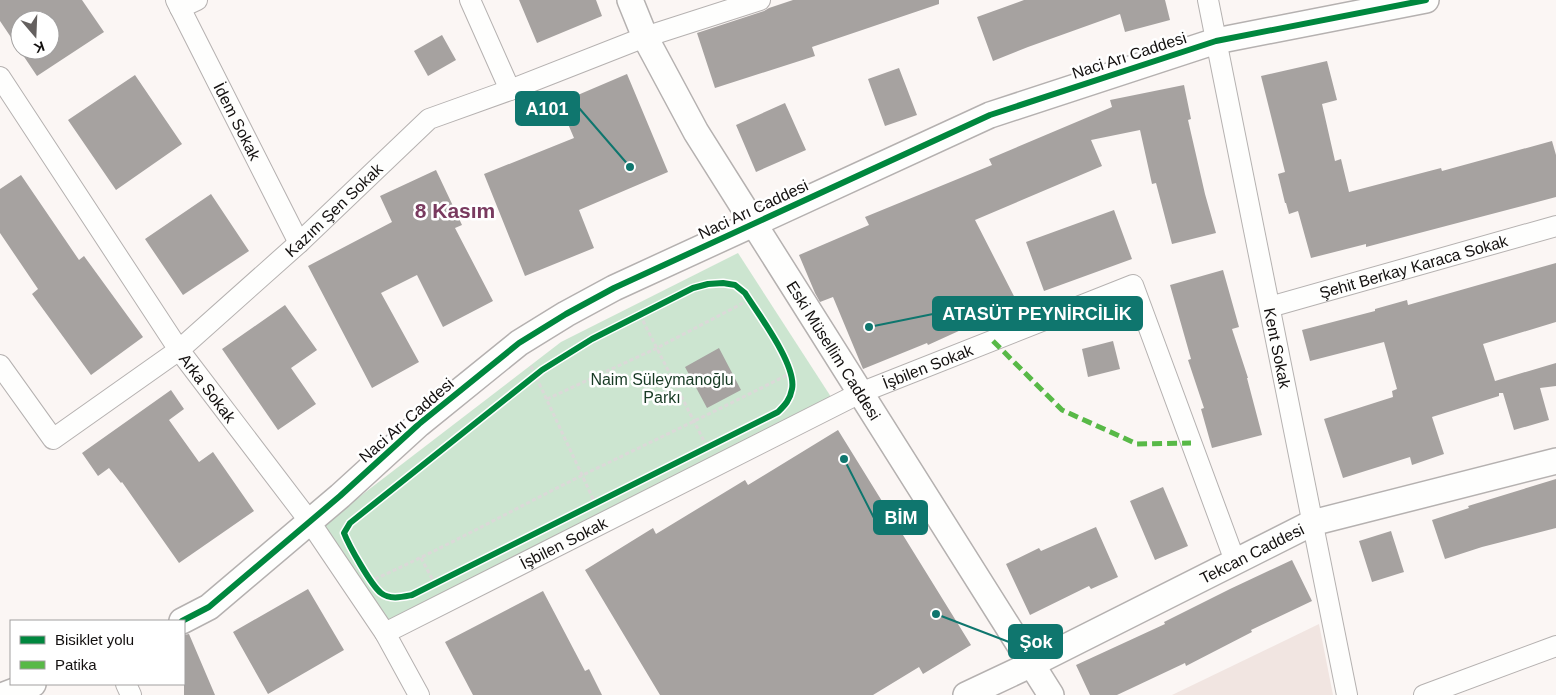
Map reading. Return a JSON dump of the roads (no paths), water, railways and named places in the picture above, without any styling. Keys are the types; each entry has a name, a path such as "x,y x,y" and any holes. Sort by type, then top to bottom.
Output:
{"street":[{"path":"470,0 510,90"},
{"name":"Eski Müsellim Caddesi","path":"630,0 645,37 696,132 1051,695"},
{"name":"Kazım Şen Sokak","path":"0,365 53,439 179,350 298,243 429,119 510,90 645,37 760,0"},
{"name":"Kent Sokak","path":"1208,0 1347,695"},
{"name":"Naci Arı Caddesi","path":"184,620 209,607 310,522 419,424 519,343 566,314 614,288 990,115 1216,41 1426,0"},
{"name":"İdem Sokak","path":"184,3 298,243"},
{"name":"Arka Sokak","path":"0,77 179,350 310,522 385,633 419,695"},
{"name":"Şehit Berkay Karaca Sokak","path":"1270,307 1556,226"},
{"name":"İşbilen Sokak","path":"385,633 860,393 1133,285 1235,561"},
{"name":"Tekcan Caddesi","path":"966,695 1032,664 1312,523 1556,461"},
{"path":"1424,695 1556,646"},
{"path":"4,695 30,685"}],"place":[{"name":"A101","path":"630,167"},
{"name":"ATASÜT PEYNİRCİLİK","path":"869,327"},
{"name":"BİM","path":"844,459"},
{"name":"Şok","path":"936,614"}],"district":[{"name":"8 Kasım","path":"455,211"}],"park label":[{"name":"Naim Süleymanoğlu Parkı","path":"662,388"}]}
